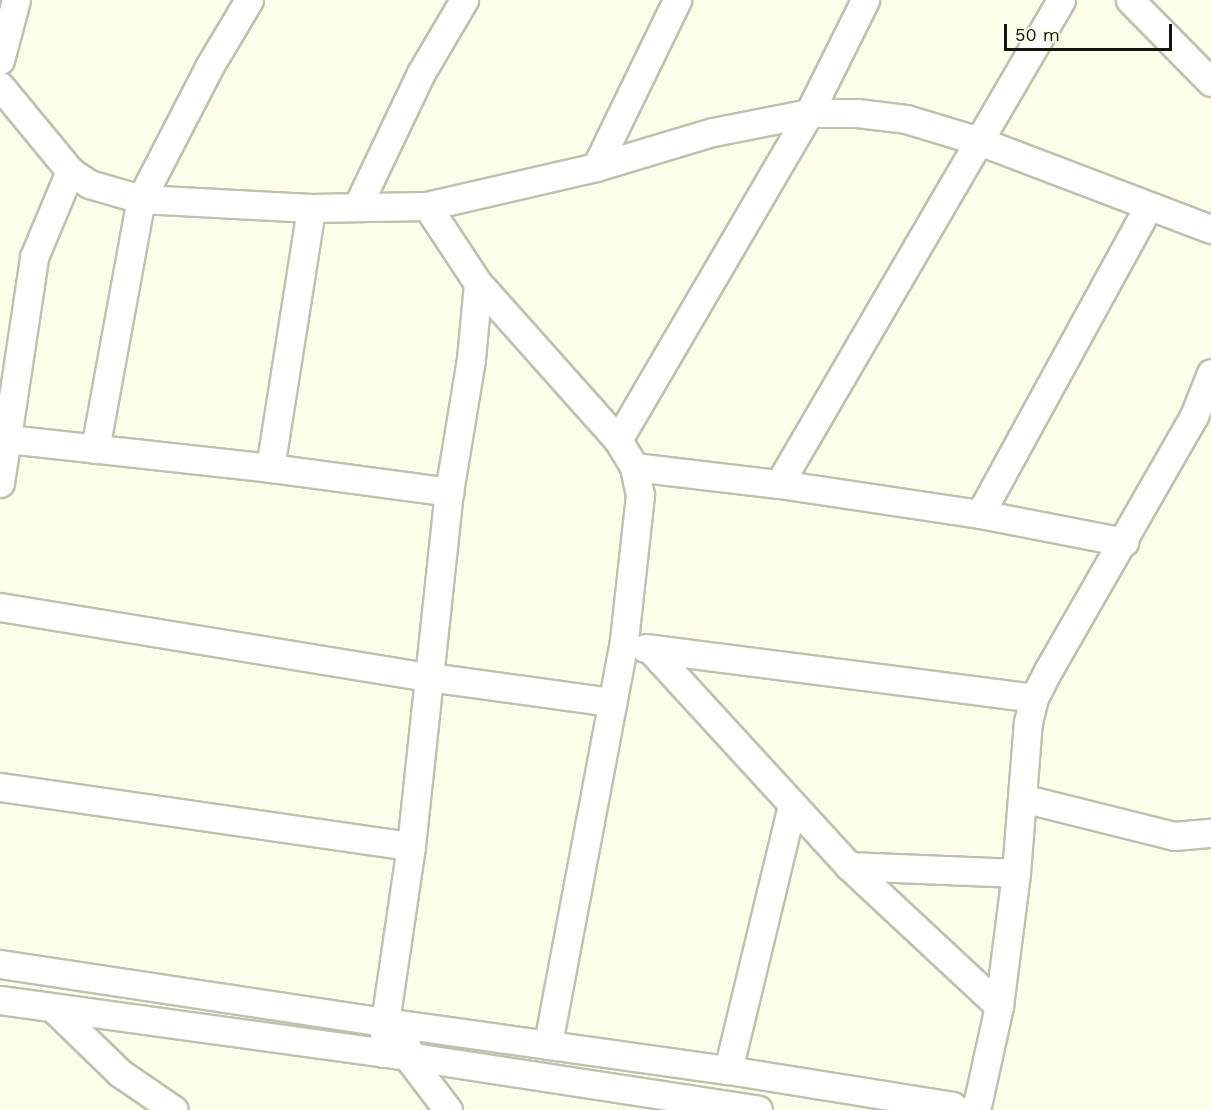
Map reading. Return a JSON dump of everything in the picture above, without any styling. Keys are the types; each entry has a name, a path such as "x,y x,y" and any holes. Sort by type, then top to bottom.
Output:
{"street":[{"path":"0,60 16,0"},
{"path":"95,448 141,198 209,67 249,0"},
{"path":"358,206 421,73 464,0"},
{"path":"596,167 677,0"},
{"path":"618,440 808,113 865,0"},
{"path":"779,484 1060,0"},
{"path":"1130,0 1207,69"},
{"path":"0,87 70,171 89,184 141,198 311,208 427,206 596,167 712,132 808,113 857,113 906,119 979,141 1211,229"},
{"path":"0,483 34,257 70,171"},
{"path":"427,206 478,284 618,440 634,467 640,495 624,641 548,1045"},
{"path":"980,514 1148,207"},
{"path":"270,468 311,208"},
{"path":"448,1110 395,1054 396,1024 411,846 449,492 471,359 478,284"},
{"path":"976,1110 999,1006 1016,873 1028,722 1034,698 1048,669 1124,542 1194,417 1211,373"},
{"path":"8,439 270,468 449,492"},
{"path":"634,467 779,484 980,514 1124,542"},
{"path":"0,607 429,678 612,702"},
{"path":"624,641 651,650 1034,698"},
{"path":"651,650 849,866 999,1006"},
{"path":"0,787 411,846"},
{"path":"1022,798 1174,836 1211,833"},
{"path":"728,1070 792,805"},
{"path":"849,866 1016,873"},
{"path":"0,964 396,1024 728,1070 952,1106 958,1110"},
{"path":"0,1000 395,1054 705,1106 758,1110"},
{"path":"54,1009 120,1072 174,1110"}]}
